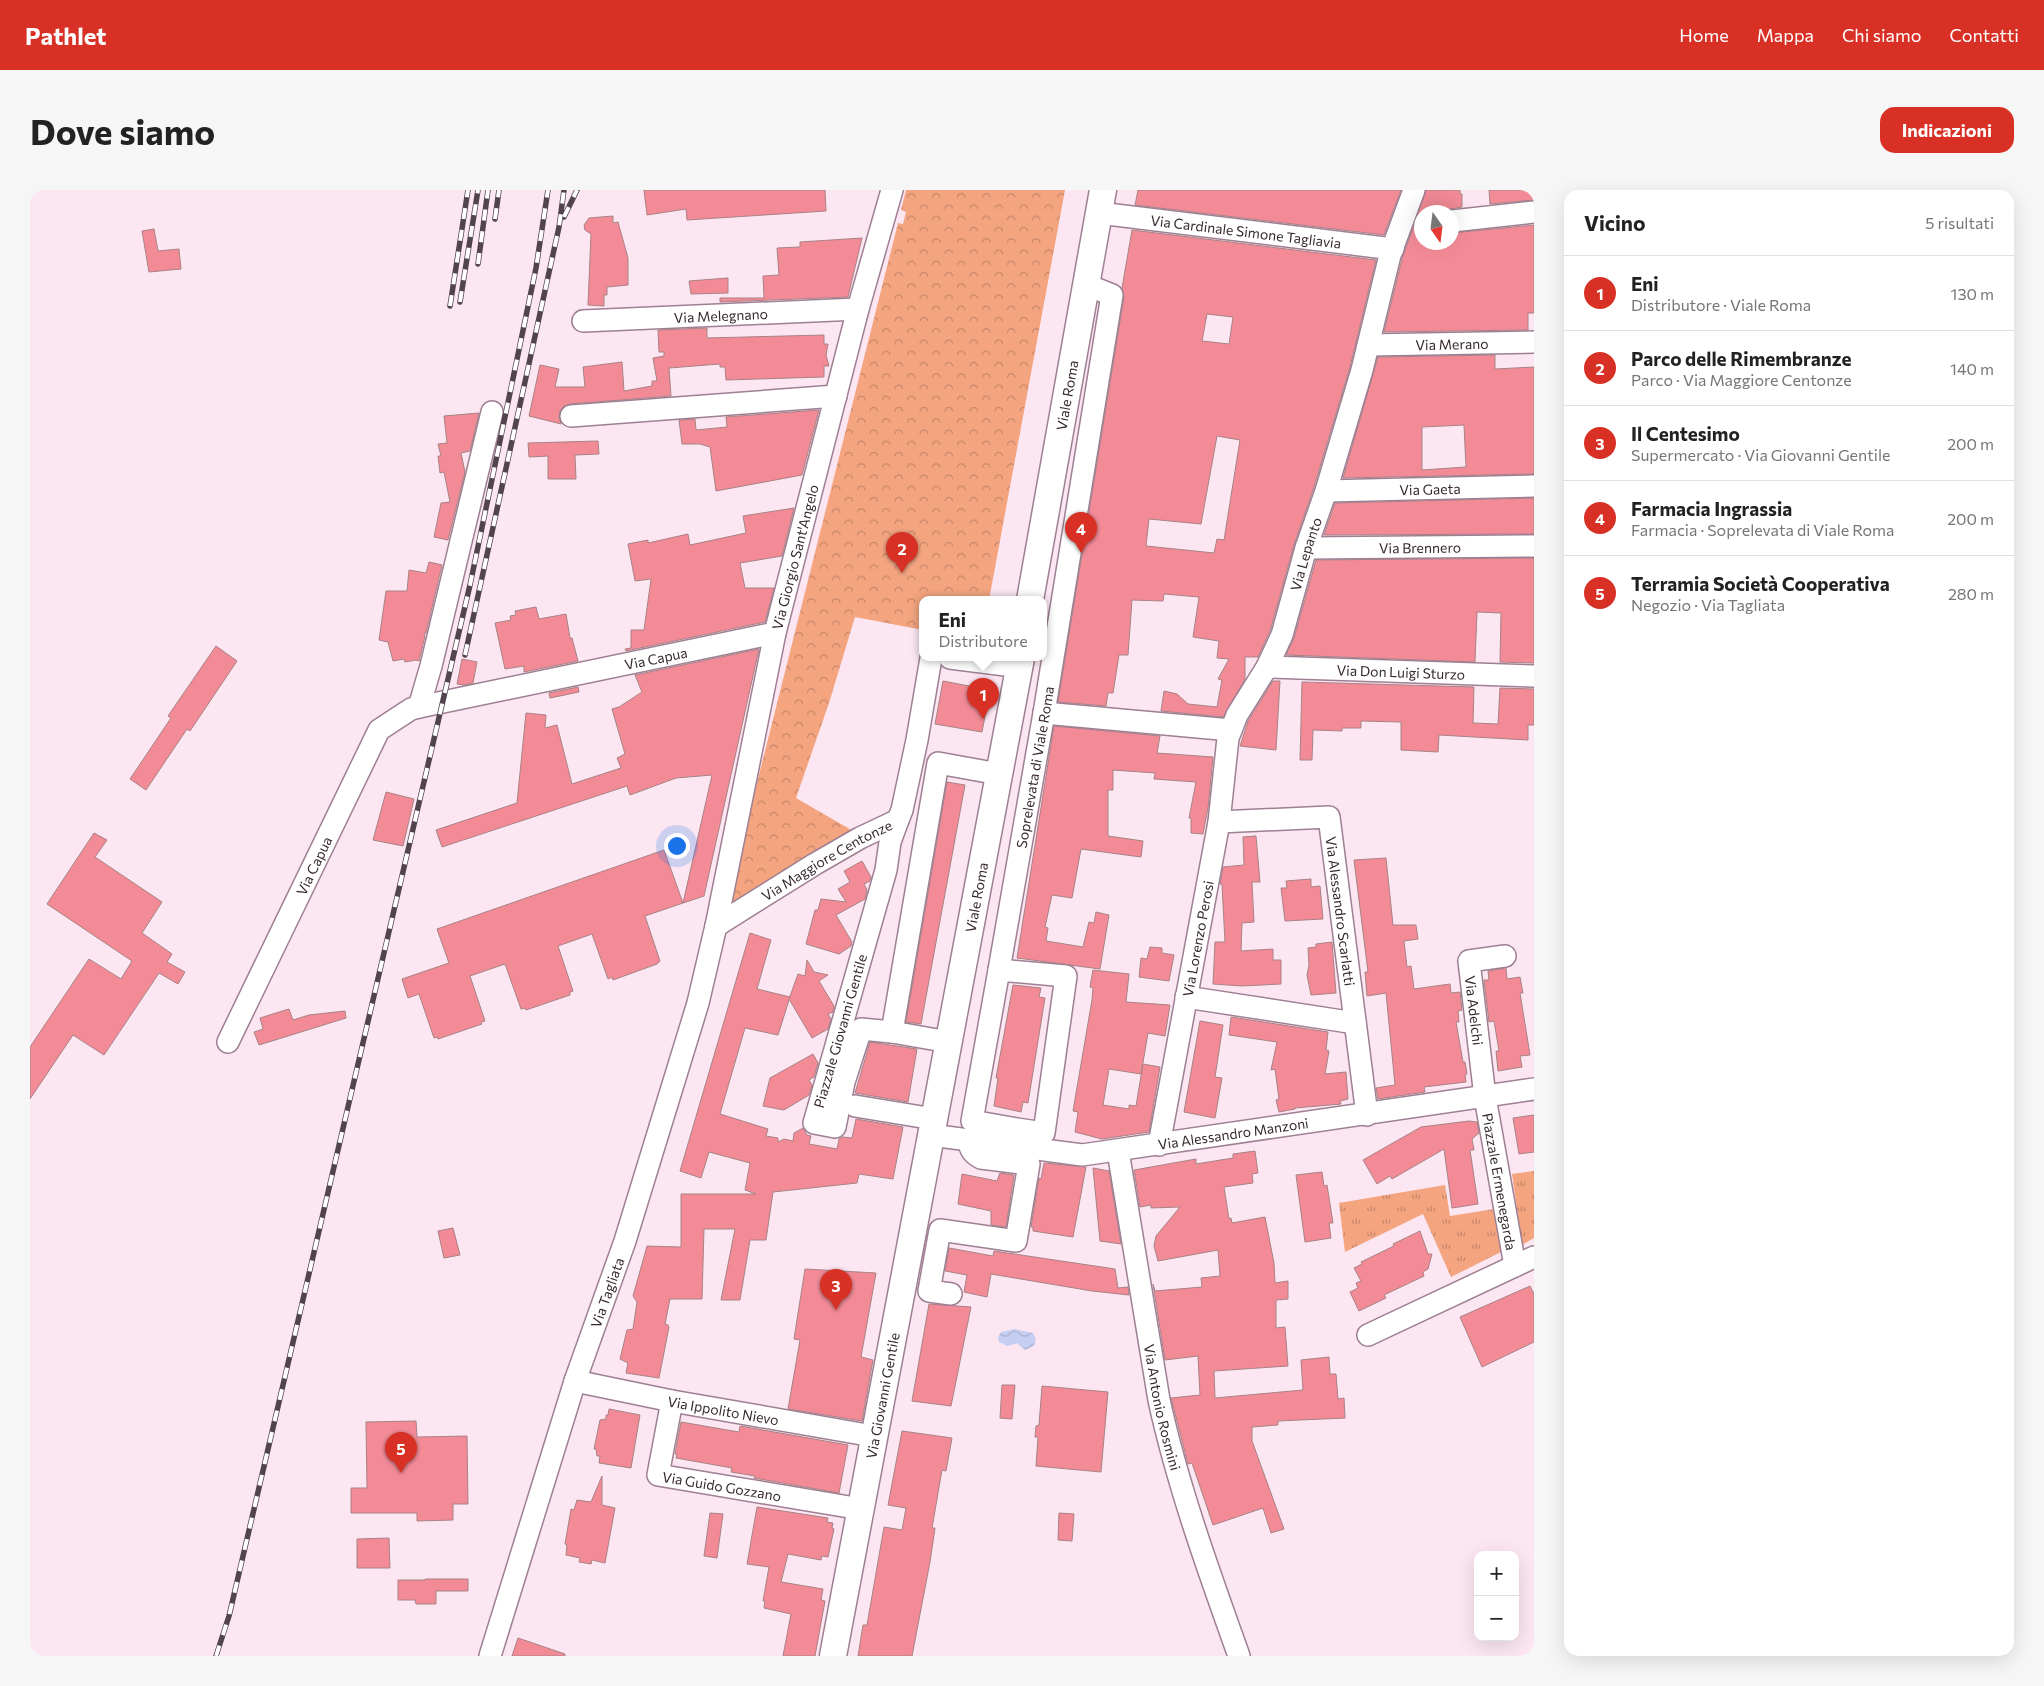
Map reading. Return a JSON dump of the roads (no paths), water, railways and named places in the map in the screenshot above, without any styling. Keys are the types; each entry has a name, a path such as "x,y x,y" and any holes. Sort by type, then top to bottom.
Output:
{"main road":[{"name":"Viale Roma","path":"1031,596 1101,202"},
{"name":"Viale Roma","path":"932,1127 1020,662"},
{"name":"Via Giovanni Gentile","path":"833,1656 932,1127"}],"street":[{"name":"Via Giorgio Sant'Angelo","path":"716,926 774,633 858,309 892,190"},
{"name":"Via Lepanto","path":"1231,730 1237,715 1267,667 1282,636 1306,548 1326,490 1368,345 1393,249 1411,226 1414,190"},
{"name":"Via Cardinale Simone Tagliavia","path":"1101,202 1393,249"},
{"path":"1459,220 1534,212"},
{"name":"Soprelevata di Viale Roma","path":"1015,1138 972,1121 1044,713 1112,295 1087,285"},
{"name":"Via Melegnano","path":"583,322 858,309"},
{"name":"Via Merano","path":"1368,345 1534,342"},
{"path":"571,416 836,396"},
{"path":"419,707 431,666 492,412"},
{"name":"Via Gaeta","path":"1326,490 1534,486"},
{"name":"Via Brennero","path":"1306,548 1534,546"},
{"name":"Via Capua","path":"228,1042 378,730 411,709 419,707 774,633"},
{"name":"Via Maggiore Centonze","path":"716,926 815,864 860,838 898,820 902,810 917,740 930,661"},
{"path":"1002,661 1020,662"},
{"name":"Via Don Luigi Sturzo","path":"1267,667 1534,676"},
{"path":"1044,713 1231,730"},
{"name":"Via Lorenzo Perosi","path":"1159,1145 1218,822 1228,738 1231,730"},
{"path":"892,1032 938,763 999,774"},
{"name":"Via Alessandro Scarlatti","path":"1218,822 1329,817 1367,1115"},
{"name":"Piazzale Giovanni Gentile","path":"898,820 890,842 886,870 814,1123 835,1127 844,1082 861,1029 892,1032 949,1042"},
{"name":"Via Tagliata","path":"490,1656 575,1381 625,1241 698,1003 716,926"},
{"name":"Via Adelchi","path":"1484,1097 1469,961 1505,956"},
{"path":"999,970 1066,976 1044,1132 1015,1138"},
{"path":"1186,996 1355,1023"},
{"name":"Via Alessandro Manzoni","path":"855,1106 932,1127 969,1141 1015,1138 1082,1155 1118,1152 1534,1089"},
{"name":"Piazzale Ermenegarda","path":"1484,1097 1515,1266"},
{"path":"951,1294 929,1291 940,1230 1016,1241 1028,1164 982,1158 975,1155 970,1148 969,1141"},
{"name":"Via Antonio Rosmini","path":"1118,1152 1159,1400 1168,1438 1197,1538 1239,1656"},
{"name":"Piazzale Ermenegarda","path":"1368,1335 1534,1257"},
{"name":"Via Ippolito Nievo","path":"575,1381 672,1401 873,1436"},
{"name":"Via Guido Gozzano","path":"672,1401 658,1475 861,1509"}],"water":[{"path":"1015,1329 1033,1333 1036,1339 1034,1346 1025,1350 1017,1343 1007,1346 999,1342 998,1337 1001,1332"}],"railway":[{"path":"450,306 468,190"},
{"path":"460,302 478,190"},
{"path":"478,264 488,190"},
{"path":"495,219 499,190"},
{"path":"216,1656 229,1616 470,585 536,268 548,190"},
{"path":"465,655 559,227 564,190"},
{"path":"564,217 577,190"}],"place":[{"name":"Farmacia Ingrassia","path":"1081,553"},
{"name":"Parco delle Rimembranze","path":"902,573"},
{"name":"Eni","path":"983,719"},
{"name":"Il Centesimo","path":"836,1310"},
{"name":"Terramia Società Cooperativa","path":"401,1473"}]}
